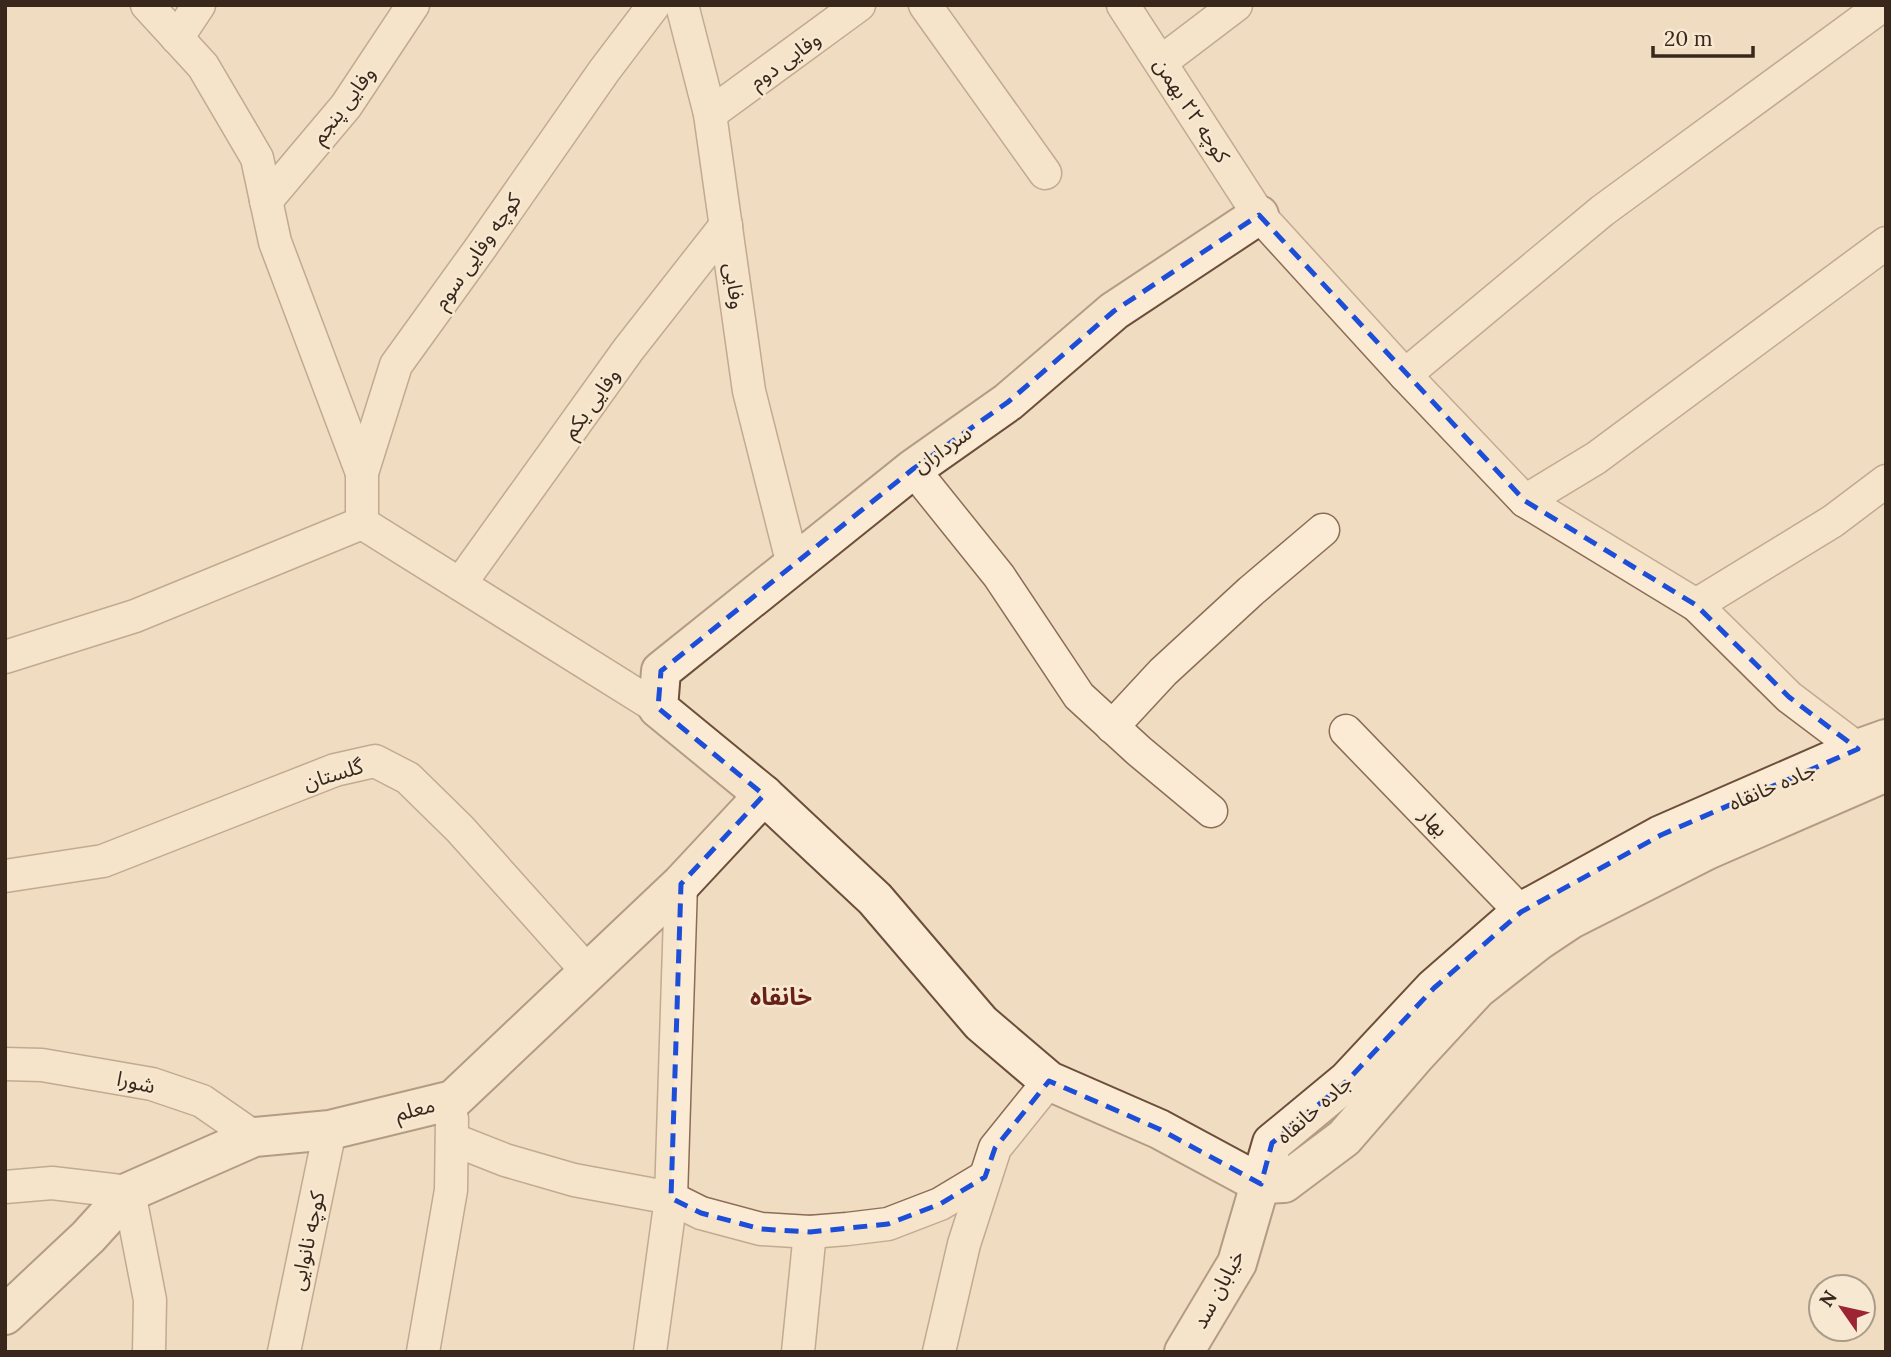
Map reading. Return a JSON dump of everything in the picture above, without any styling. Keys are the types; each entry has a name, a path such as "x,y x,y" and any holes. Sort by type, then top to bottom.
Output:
{"street":[{"path":"147,5 203,66 257,158 275,242 362,473"},
{"path":"177,38 199,5"},
{"name":"وفایی پنجم","path":"266,201 346,106 413,5"},
{"name":"کوچه وفایی سوم","path":"362,523 362,473 396,365 604,71 654,5"},
{"name":"وفایی","path":"682,5 710,114 749,391 793,565"},
{"name":"وفایی دوم","path":"710,114 859,5"},
{"path":"925,5 1045,173"},
{"name":"کوچه ۲۲ بهمن","path":"1123,5 1259,215 1525,501 1696,606 1789,697 1876,753"},
{"path":"1161,62 1236,5"},
{"path":"1405,375 1602,211 1883,5"},
{"name":"سرداران","path":"658,708 661,671 913,469 1008,402 1114,311 1259,215"},
{"name":"وفایی یکم","path":"460,584 628,351 726,225"},
{"path":"1525,501 1596,458 1886,243"},
{"path":"913,469 999,576 1079,696 1211,811"},
{"path":"1696,606 1833,521 1886,481"},
{"path":"5,657 135,616 362,523 658,708 764,795 875,899 981,1023 1049,1081 1159,1129 1261,1184"},
{"path":"1112,727 1163,672 1251,591 1323,530"},
{"name":"بهار","path":"1346,731 1521,912"},
{"name":"جاده خانقاه","path":"1876,753 1707,850 1571,919 1538,941 1477,989 1344,1138 1284,1183 1261,1184 1272,1143 1347,1081 1434,988 1521,912 1661,835 1876,753"},
{"name":"گلستان","path":"5,876 103,861 335,769 375,761 408,778 460,829 588,972"},
{"name":"معلم","path":"5,1315 88,1237 129,1192 254,1137 330,1130 453,1100 681,884 764,795"},
{"path":"650,1352 671,1198 681,884"},
{"name":"شورا","path":"5,1064 42,1065 152,1084 202,1101 254,1137"},
{"path":"939,1352 964,1244 995,1148 1049,1081"},
{"path":"423,1352 451,1190 453,1100"},
{"name":"کوچه نانوایی","path":"284,1352 330,1130"},
{"path":"452,1139 505,1160 574,1180 671,1198 701,1213 761,1229 810,1232 888,1224 940,1203 985,1177"},
{"path":"5,1187 52,1183 129,1192 150,1300 149,1352"},
{"name":"خیابان سد","path":"1184,1352 1237,1263 1261,1184"},
{"path":"798,1352 810,1232"}],"highlighted area":[{"path":"1259,215 1525,501 1696,605 1789,697 1858,749 1661,835 1521,912 1434,988 1347,1081 1272,1143 1261,1184 1159,1129 1049,1081 995,1148 985,1177 940,1204 888,1224 810,1232 761,1229 701,1213 671,1198 681,884 764,795 658,708 661,671 913,469 1008,402 1114,311"}],"district":[{"name":"خانقاه","path":"781,996"}]}
